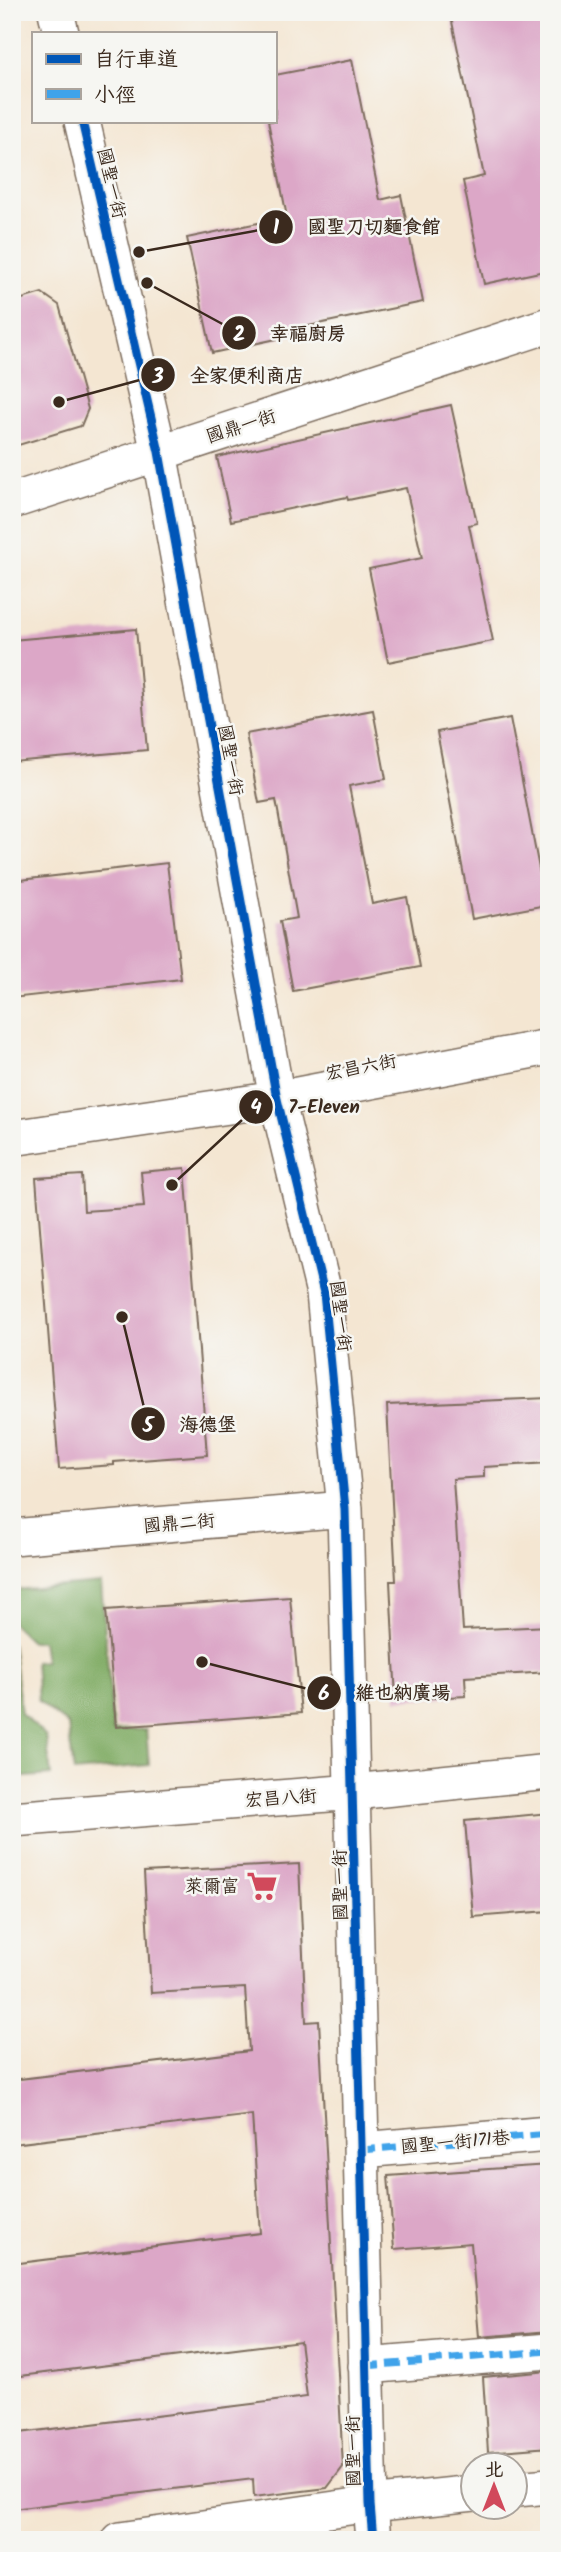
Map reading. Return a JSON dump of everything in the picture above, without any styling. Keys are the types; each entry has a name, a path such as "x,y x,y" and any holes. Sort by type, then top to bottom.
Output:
{"street":[{"path":"56,12 61,32"},
{"name":"國聖一街","path":"82,122 159,452 277,1099 324,1293 345,1509 366,2366 373,2540"},
{"name":"國鼎一街","path":"12,501 549,325"},
{"name":"宏昌六街","path":"12,1139 277,1099 549,1047"},
{"name":"國鼎二街","path":"12,1537 345,1509"},
{"name":"宏昌八街","path":"12,1819 354,1792 549,1772"},
{"name":"國聖一街171巷","path":"362,2150 549,2134"},
{"path":"366,2366 549,2351"},
{"path":"530,2488 549,2486"},
{"path":"120,2540 370,2504 460,2494"}],"green space":[{"path":"101,1583 113,1731 146,1729 149,1765 74,1772 68,1725 38,1701 35,1662 45,1661 42,1641 31,1641 12,1623 12,1590"},
{"path":"12,1643 21,1713 46,1736 51,1775 12,1778"}],"building":[{"path":"450,12 549,12 549,270 484,284 463,181 484,176"},
{"path":"352,60 380,200 401,195 423,302 294,329 295,335 212,353 187,238 287,217 268,122 276,122 276,75"},
{"path":"42,293 59,305 88,409 81,426 12,447 12,302"},
{"path":"451,405 477,523 469,525 493,641 388,662 369,569 422,558 406,488 231,521 217,457"},
{"path":"136,629 147,750 12,762 12,640"},
{"path":"373,710 386,779 349,786 372,904 407,897 420,967 293,991 280,921 297,918 276,800 259,803 246,734"},
{"path":"510,718 546,905 472,919 437,732"},
{"path":"167,863 181,979 12,998 12,952 16,951 12,919 12,881"},
{"path":"185,1168 207,1455 59,1469 36,1178 82,1175 84,1211 144,1207 141,1172"},
{"path":"549,1398 549,1463 484,1467 484,1477 453,1479 463,1630 549,1626 549,1672 465,1677 466,1696 396,1700 390,1581 396,1581 387,1405"},
{"path":"290,1597 301,1713 116,1727 106,1610"},
{"path":"549,1813 549,1911 473,1917 465,1821"},
{"path":"299,1864 306,2022 319,2021 343,2467 327,2488 254,2497 253,2479 12,2509 12,2434 307,2397 300,2341 12,2377 12,2264 260,2233 252,2115 12,2144 12,2080 249,2051 245,1988 151,1993 144,1872"},
{"path":"549,2165 549,2331 479,2337 471,2243 394,2249 388,2176"},
{"path":"549,2371 549,2447 488,2450 483,2377"}],"marked path":[{"path":"362,2150 549,2134"},
{"path":"366,2366 549,2351"}],"cycle path":[{"path":"82,122 159,452 277,1099 324,1293 345,1509 373,2540"}],"place":[{"name":"國聖刀切麵食館","path":"139,252"},
{"name":"幸福廚房","path":"147,283"},
{"name":"全家便利商店","path":"59,402"},
{"name":"7-Eleven","path":"172,1185"},
{"name":"海德堡","path":"122,1317"},
{"name":"維也納廣場","path":"202,1662"},
{"name":"萊爾富","path":"262,1886"}]}
